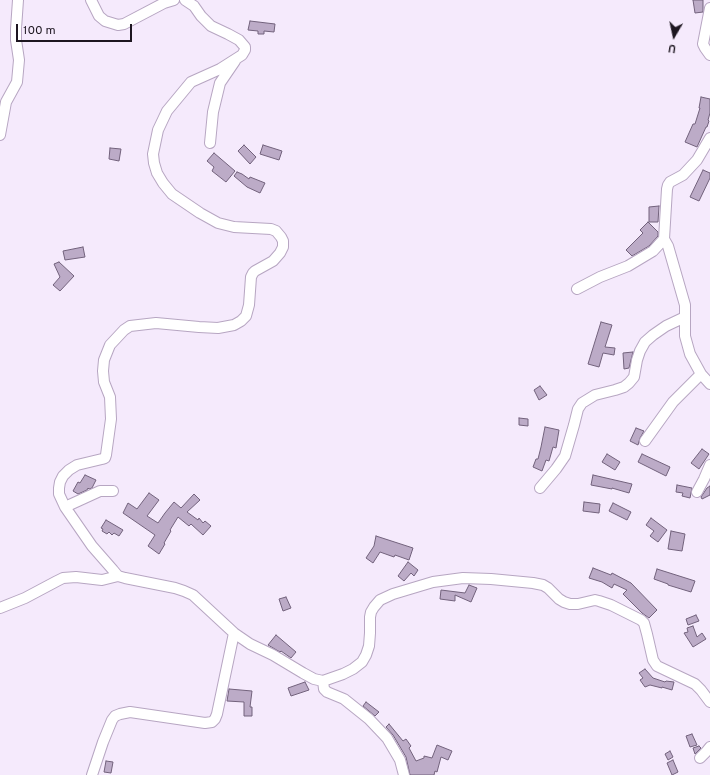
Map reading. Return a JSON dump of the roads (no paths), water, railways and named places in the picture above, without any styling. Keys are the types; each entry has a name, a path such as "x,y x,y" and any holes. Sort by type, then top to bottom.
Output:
{"street":[{"path":"0,135 6,102 17,82 18,60 16,29 18,0"},
{"path":"91,0 99,16 118,25 124,24 164,3 174,0"},
{"path":"118,576 92,546 65,507 59,488 63,476 77,465 102,459 106,455 111,419 110,397 104,382 103,371 104,360 110,345 115,338 130,326 156,323 218,328 234,325 246,316 249,304 251,277 253,273 273,261 283,247 283,241 276,231 271,229 234,227 218,223 200,213 172,194 157,173 153,154 158,130 166,111 191,82 220,69 242,55 245,50 245,46 239,40 211,26 194,6 185,0"},
{"path":"710,8 703,44 710,55"},
{"path":"210,143 220,83 238,58"},
{"path":"710,138 697,160 683,175 670,182 668,186 666,196 664,240 668,246 685,305 685,336 690,354 701,374 710,384"},
{"path":"577,289 600,277 628,266 653,251 664,240"},
{"path":"540,488 565,456 578,409 582,403 595,395 619,389 629,383 634,377 637,360 645,342 666,326 685,317"},
{"path":"645,441 673,402 701,374"},
{"path":"697,492 707,479 710,465"},
{"path":"65,507 100,491 113,491"},
{"path":"0,608 25,598 64,578 76,577 102,580 118,576 184,590 193,595 234,633 250,644 273,655 303,674 323,681 348,672 359,666 362,662 369,646 371,612 380,600 393,594 433,582 463,578 533,583 543,585 548,588 558,599 567,603 578,604 595,600 611,605 641,620 644,623 653,660 657,666 695,684 710,702"},
{"path":"92,775 112,720 120,714 130,712 205,723 215,720 234,633"},
{"path":"323,681 324,689 327,692 344,699 369,720 387,738 400,760 404,775"},
{"path":"700,758 710,746"}]}
